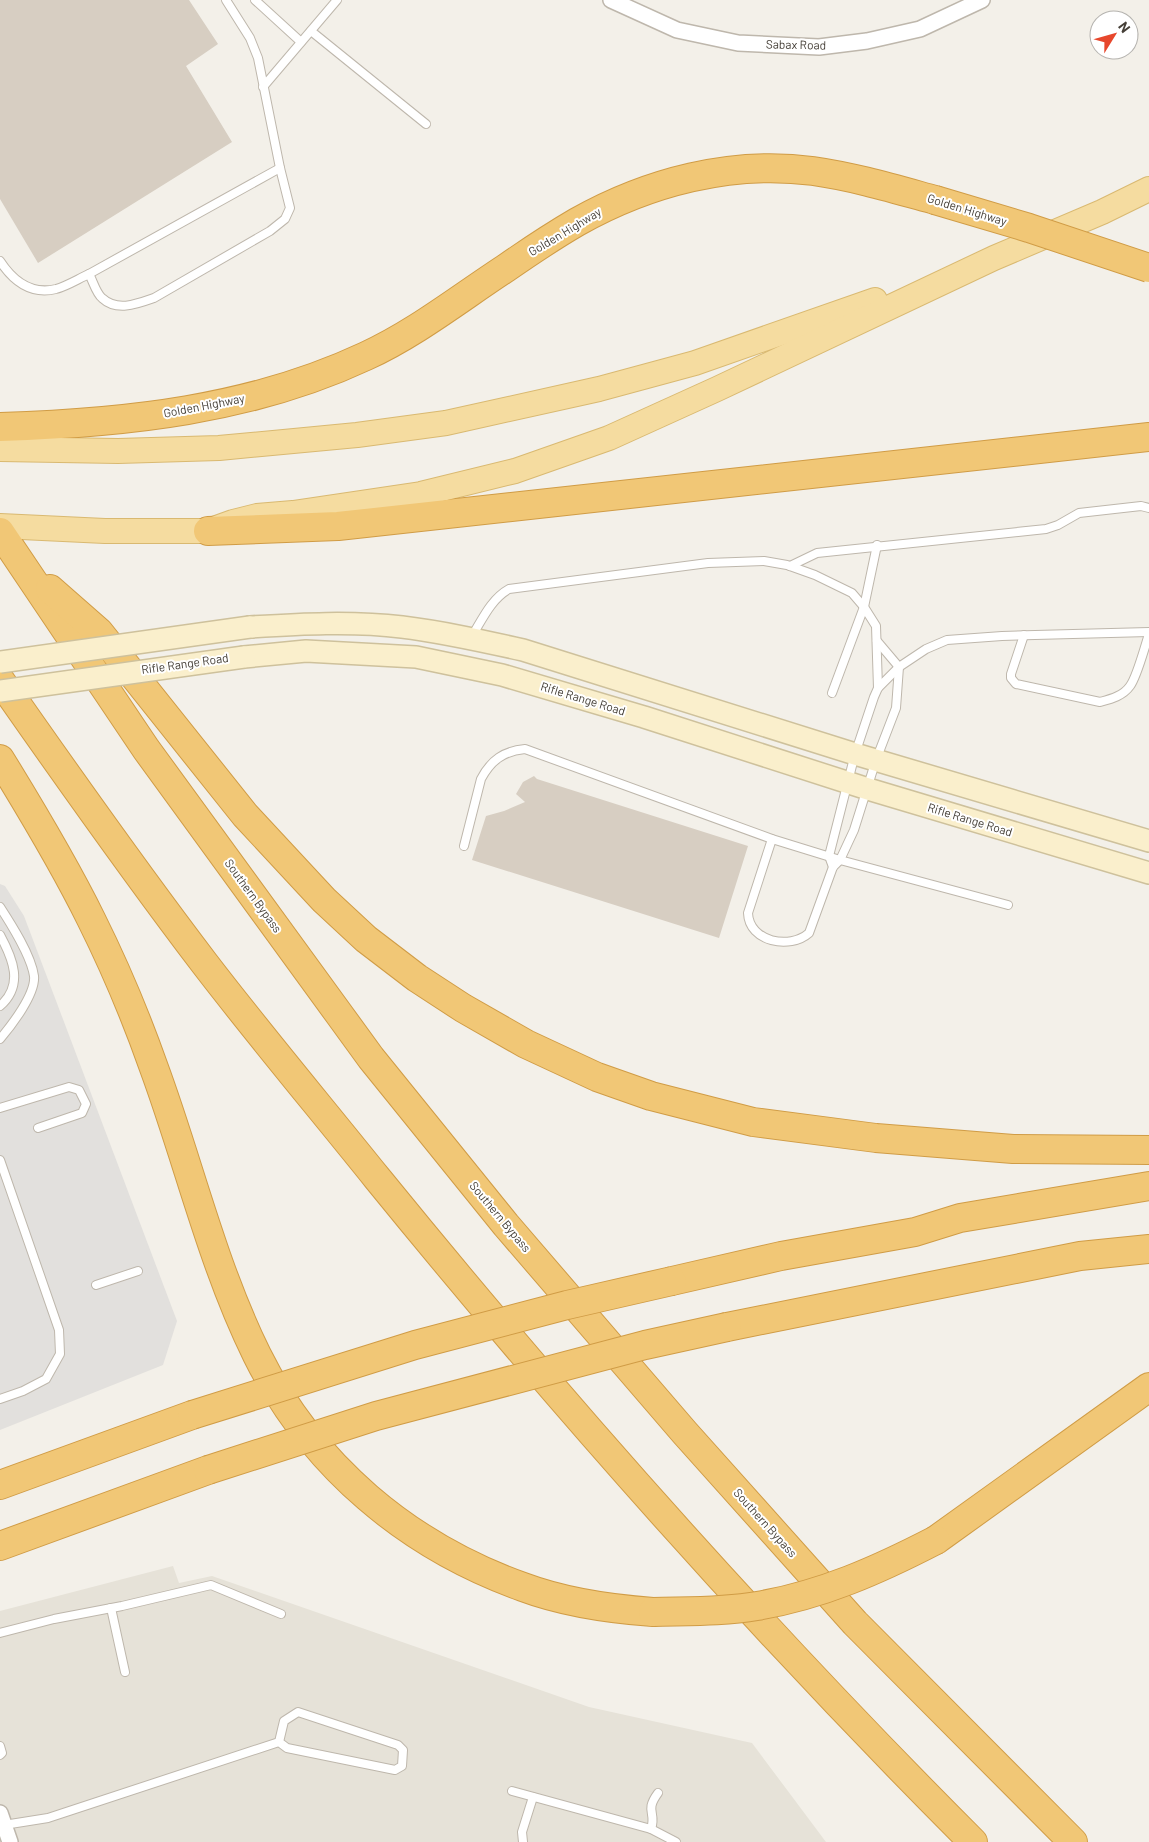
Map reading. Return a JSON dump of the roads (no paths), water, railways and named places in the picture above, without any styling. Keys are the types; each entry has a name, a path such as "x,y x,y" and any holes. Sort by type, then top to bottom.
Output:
{"highway":[{"name":"Golden Highway","path":"0,427 45,426 122,420 214,406 259,396 311,379 367,356 416,330 577,222 638,193 673,181 723,172 757,169 804,170 860,180 1029,228 1149,268"},
{"path":"208,531 338,526 1149,437"},
{"name":"Southern Bypass","path":"0,532 146,749 333,1006 371,1058 506,1225 685,1434 856,1623 1072,1842"},
{"path":"22,566 63,599 98,632 245,815 324,900 366,939 417,978 463,1008 526,1044 597,1077 651,1096 752,1122 876,1138 1013,1149 1149,1150"},
{"path":"0,680 100,822 206,966 461,1281 552,1388 783,1646 973,1842"},
{"path":"0,759 65,868 112,962 154,1067 235,1305 257,1355 294,1419 324,1456 361,1492 395,1520 447,1554 473,1568 526,1589 597,1606 653,1612 717,1611 756,1606 809,1595 888,1565 936,1540 1149,1387"},
{"path":"0,1485 192,1415 415,1346 567,1305 782,1256 915,1232 960,1218 1149,1186"},
{"path":"0,1546 208,1470 402,1409 645,1345 1080,1256 1149,1249"}],"main road":[{"path":"0,526 105,531 208,531 257,516 293,513 421,494 524,468 618,434 994,258 1102,212 1149,189"},
{"path":"0,449 118,451 219,448 298,442 446,423 599,389 694,363 994,258"},
{"path":"0,662 250,626 315,623 401,627 471,638 522,650 855,754 1149,841"},
{"name":"Rifle Range Road","path":"0,691 244,657 316,652 416,657 502,675 644,717 868,789 1149,873"}],"street":[{"name":"Sabax Road","path":"611,0 677,30 738,43 819,47 868,41 920,28 982,0"},
{"path":"2,1819 10,1842"}],"lane":[{"path":"89,274 102,298 116,306 137,304 154,298 270,230 285,219 290,208 258,58 250,38 226,0"},
{"path":"255,0 302,42"},
{"path":"263,87 337,0"},
{"path":"310,31 426,124"},
{"path":"0,261 16,280 28,288 56,289 89,274 280,168"},
{"path":"790,566 817,552 1046,528 1058,525 1079,513 1141,506 1149,508"},
{"path":"832,693 864,607 877,546"},
{"path":"471,638 492,604 509,589 708,563 764,561 790,566 852,593 876,626 878,688 847,782 829,856 833,867"},
{"path":"878,688 899,667 926,649 946,640 1024,635 1149,633 1131,685 1113,698 1100,702 1013,682 1011,674 1024,635"},
{"path":"772,839 748,914 752,926 760,935 772,941 786,942 799,939 809,933 833,867 840,860 854,830 876,760 896,708 899,667 877,641"},
{"path":"464,846 481,779 486,770 494,760 504,753 525,749 772,839 840,860 1008,905"},
{"path":"0,907 24,949 34,977 29,996 16,1020 0,1039"},
{"path":"0,935 14,965 14,983 8,1000 0,1006"},
{"path":"0,1108 69,1086 80,1090 86,1104 82,1113 38,1128"},
{"path":"0,1160 59,1330 60,1354 46,1379 24,1391 0,1399"},
{"path":"96,1286 138,1271"},
{"path":"0,1633 54,1619 211,1585 281,1614"},
{"path":"111,1608 125,1672"},
{"path":"298,1712 398,1745 403,1750 402,1766 395,1770 287,1748 279,1742 284,1721 298,1712"},
{"path":"2,1819 48,1818 279,1742"},
{"path":"0,1746 2,1753 0,1755"},
{"path":"512,1791 651,1829 676,1842"},
{"path":"651,1829 653,1819 650,1807 658,1793"},
{"path":"524,1842 522,1832 533,1797"}]}
